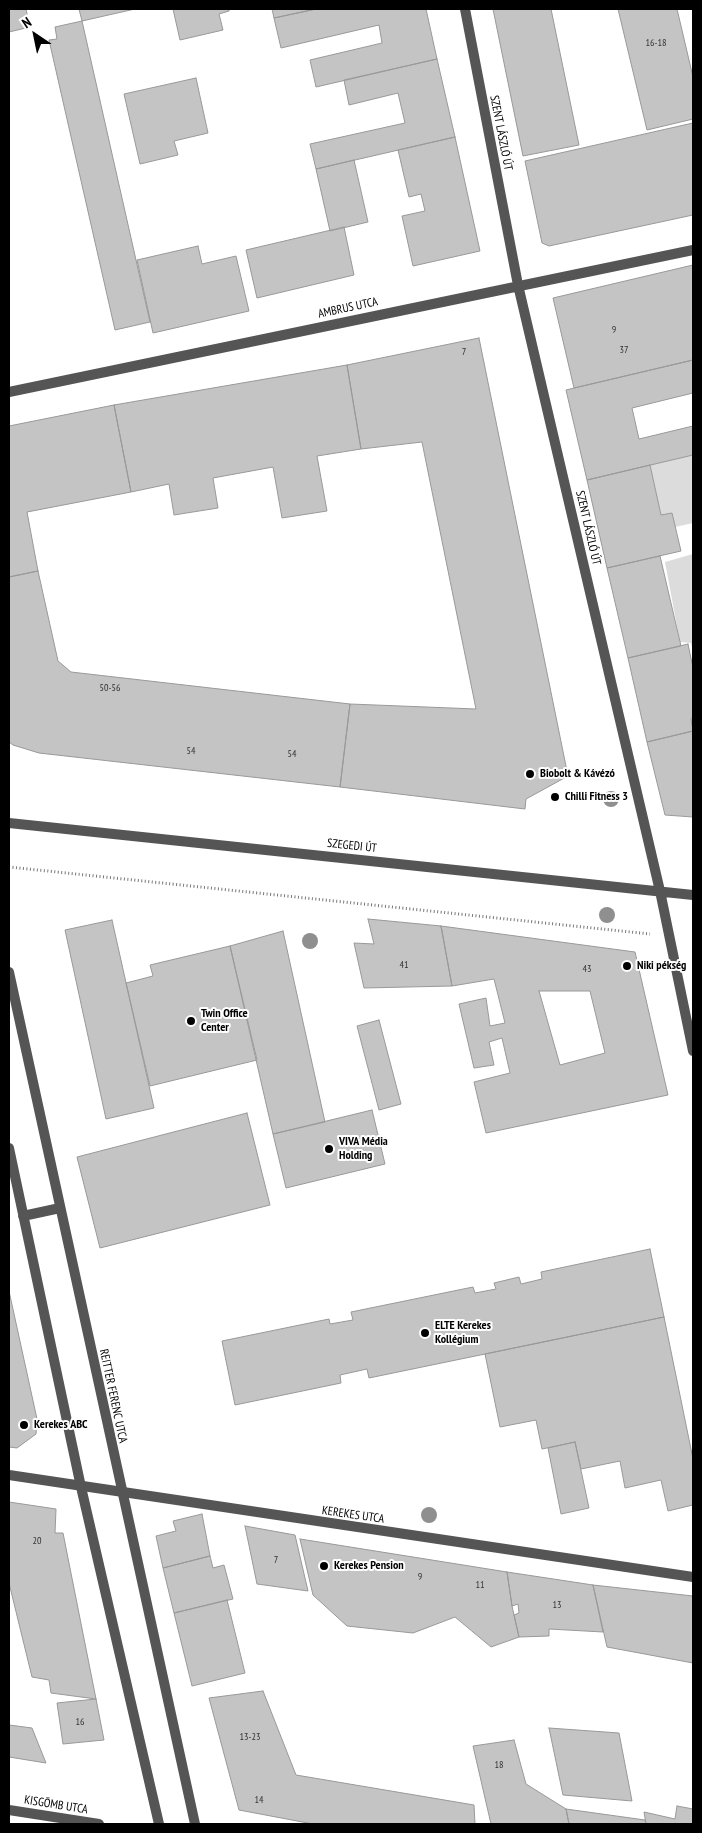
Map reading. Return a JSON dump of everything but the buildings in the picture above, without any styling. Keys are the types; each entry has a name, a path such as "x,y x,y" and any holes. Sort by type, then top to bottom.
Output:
{"street":[{"name":"SZENT LÁSZLÓ ÚT","path":"465,9 518,285 660,891 693,1051"},
{"name":"AMBRUS UTCA","path":"9,392 693,250"},
{"name":"SZEGEDI ÚT","path":"9,823 693,895"},
{"name":"REITTER FERENC UTCA","path":"9,972 121,1494 195,1824"},
{"path":"9,1148 81,1487 159,1824"},
{"path":"23,1216 60,1208"},
{"name":"KEREKES UTCA","path":"9,1475 121,1494 693,1577"},
{"name":"KISGÖMB UTCA","path":"9,1810 99,1824"}],"path":[{"path":"9,867 670,936"}],"shaded area":[{"path":"693,455 693,523 675,527 672,513 661,515 650,465"},
{"path":"693,554 693,652 691,643 680,642 665,562"}],"place":[{"name":"Biobolt & Kávézó","path":"530,774"},
{"name":"Chilli Fitness 3","path":"555,797"},
{"name":"Niki pékség","path":"627,966"},
{"name":"Twin Office Center","path":"191,1021"},
{"name":"VIVA Média Holding","path":"329,1149"},
{"name":"ELTE Kerekes Kollégium","path":"425,1333"},
{"name":"Kerekes ABC","path":"24,1425"},
{"name":"Kerekes Pension","path":"324,1566"}]}
